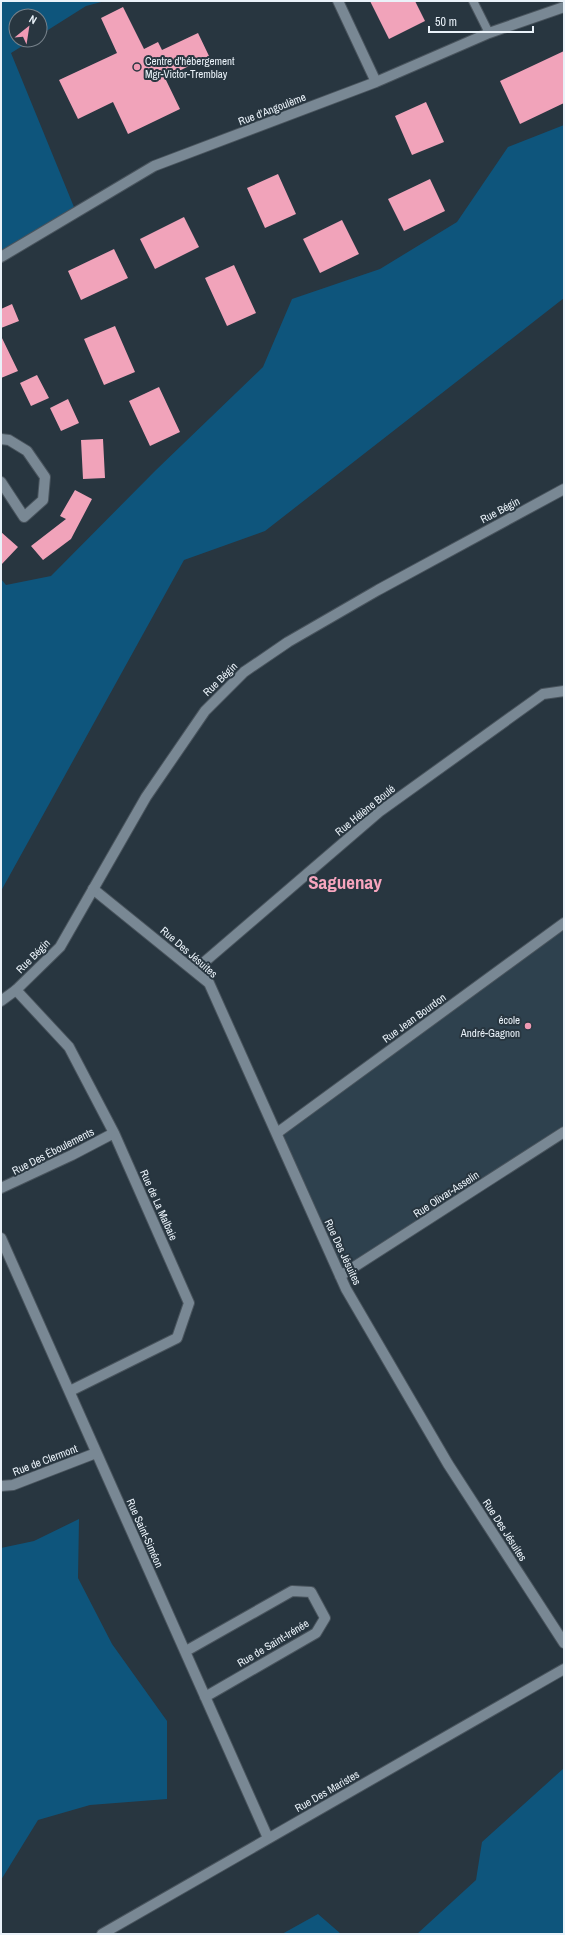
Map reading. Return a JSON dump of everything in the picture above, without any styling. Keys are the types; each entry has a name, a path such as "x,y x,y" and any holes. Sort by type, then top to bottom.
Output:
{"street":[{"path":"338,1 376,82"},
{"name":"Rue d'Angoulème","path":"1,257 154,166 376,82 488,33 564,7"},
{"path":"1,439 9,440 27,451 45,477 43,500 24,517 1,482"},
{"name":"Rue Bégin","path":"1,1001 16,990 60,946 146,797 205,711 244,672 288,642 371,593 564,490"},
{"name":"Rue Hélène Boulé","path":"195,970 379,812 543,694 564,691"},
{"name":"Rue Des Jésuites","path":"93,889 210,983 278,1133 340,1276 448,1464 564,1643"},
{"name":"Rue Jean Bourdon","path":"278,1133 564,923"},
{"name":"Rue de La Malbaie","path":"16,990 69,1047 114,1132 189,1303 177,1338 70,1391"},
{"name":"Rue Des Éboulements","path":"1,1188 72,1155 114,1132"},
{"name":"Rue Olivar-Asselin","path":"340,1276 564,1132"},
{"name":"Rue Saint-Siméon","path":"1,1238 268,1838"},
{"name":"Rue de Clermont","path":"1,1486 13,1485 96,1454"},
{"name":"Rue de Saint-Irénée","path":"186,1651 292,1591 311,1592 325,1618 316,1633 205,1697"},
{"name":"Rue Des Maristes","path":"102,1934 564,1669"}],"lane":[{"path":"473,1 488,33"}],"shaded area":[{"path":"1,1 105,1 86,6 48,30 48,8 8,8 8,48 19,48 11,53 76,212 4,254 1,250"},
{"path":"564,125 564,298 265,531 184,560 1,891 1,579 6,585 51,576 156,470 263,367 292,299 380,269 457,222 508,147"},
{"path":"564,921 564,1129 347,1276 311,1217 277,1133"},
{"path":"79,1519 78,1578 112,1644 167,1721 167,1799 90,1805 38,1820 1,1880 1,1548 34,1541"},
{"path":"564,1768 564,1934 417,1934 476,1880 482,1842"},
{"path":"318,1914 341,1934 282,1934"}],"building":[{"path":"370,1 415,1 425,21 389,39"},
{"name":"Centre d'hébergement Mgr-Victor-Tremblay","path":"123,7 144,49 158,42 162,50 198,33 209,56 165,78 180,109 128,134 113,102 78,119 59,80 117,53 101,18"},
{"path":"564,51 564,103 520,124 500,81"},
{"path":"426,102 444,142 412,155 395,116"},
{"path":"278,174 296,214 265,228 247,188"},
{"path":"430,179 445,211 404,231 388,199"},
{"path":"184,217 199,247 155,269 140,239"},
{"path":"342,220 359,254 320,273 303,239"},
{"path":"114,249 128,278 81,300 68,271"},
{"path":"234,265 256,313 227,326 205,278"},
{"path":"12,304 19,321 1,328 1,309"},
{"path":"115,326 135,372 104,385 84,339"},
{"path":"1,336 18,371 1,378"},
{"path":"37,375 49,398 31,406 20,383"},
{"path":"159,387 180,432 150,446 129,401"},
{"path":"68,399 79,423 61,431 50,408"},
{"path":"103,439 105,478 83,479 81,440"},
{"path":"75,490 92,499 71,539 43,560 31,546 66,519 60,516"},
{"path":"1,532 18,547 1,565"}],"place":[{"name":"Centre d'hébergement Mgr-Victor-Tremblay","path":"137,67"},
{"name":"école André-Gagnon","path":"528,1026"}],"district":[{"name":"Saguenay","path":"345,882"}]}
